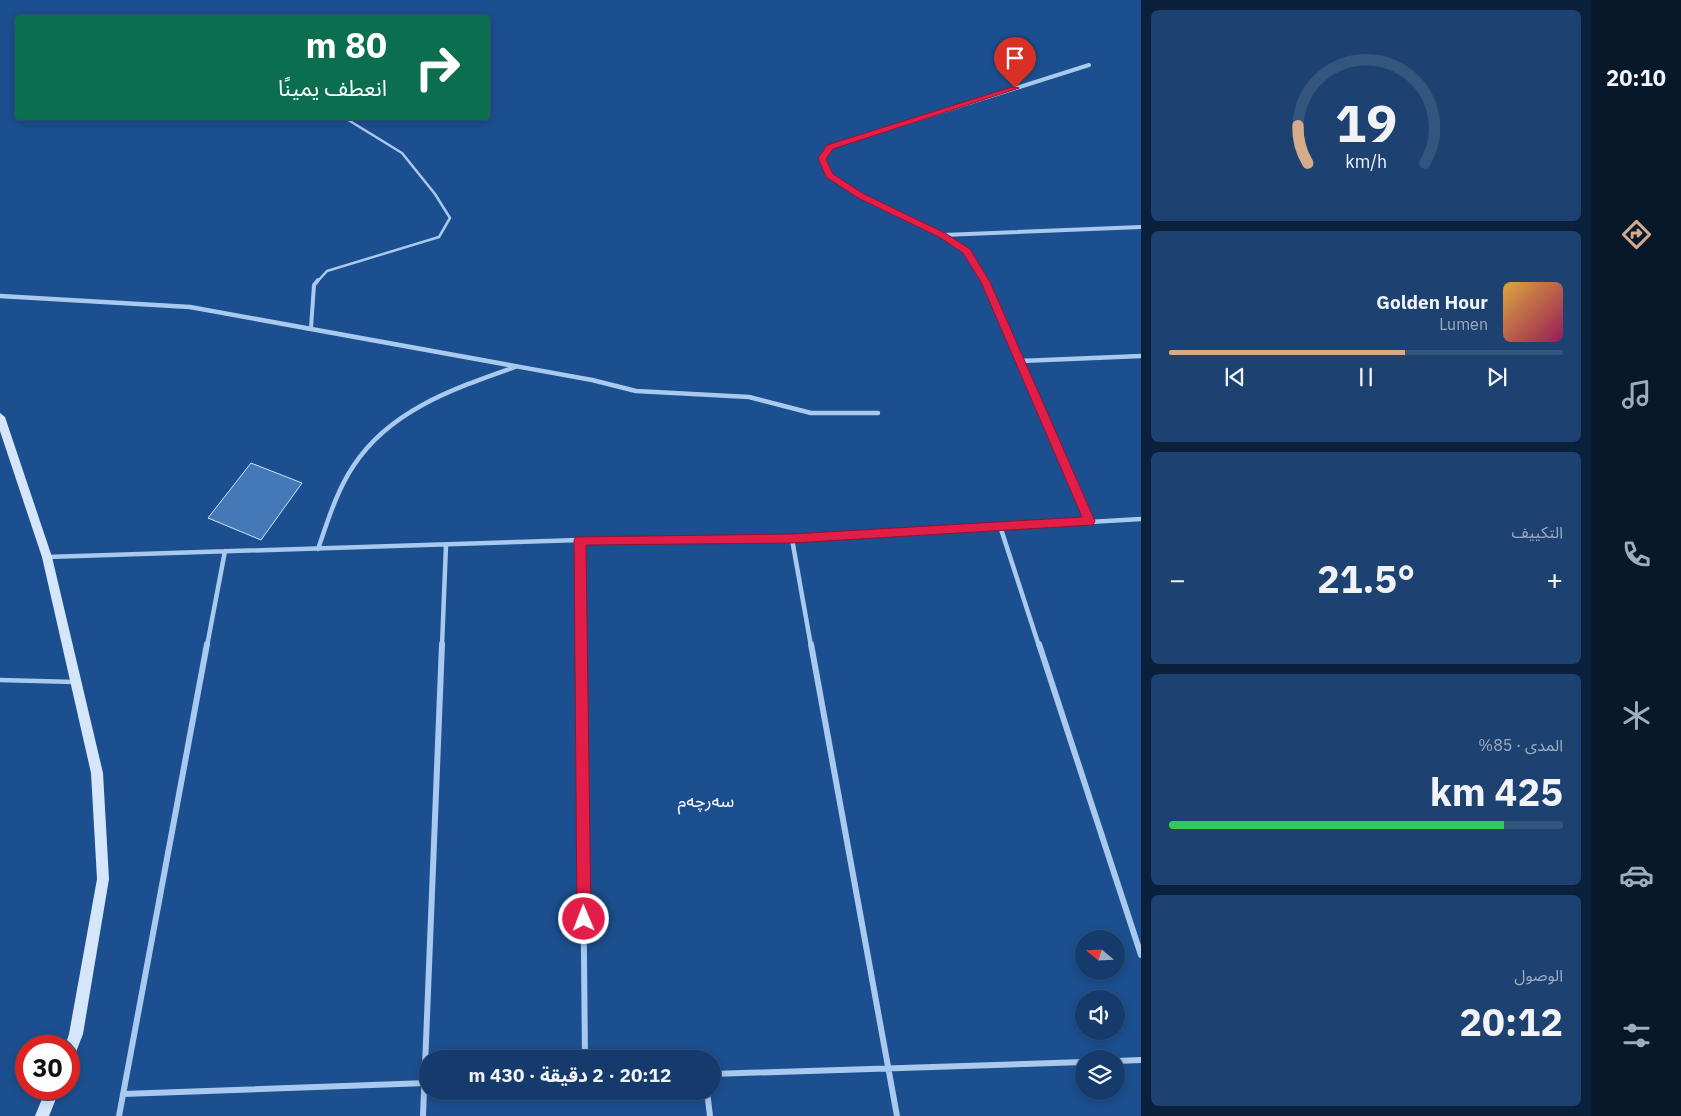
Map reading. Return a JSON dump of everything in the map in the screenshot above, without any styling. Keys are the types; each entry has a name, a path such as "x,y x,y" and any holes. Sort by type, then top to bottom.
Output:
{"main road":[{"path":"0,418 47,557 97,773 104,879 76,1035"},
{"path":"42,1116 49,1100"}],"street":[{"path":"1089,65 830,147 822,158 829,175 861,196 942,235 967,251 985,282 1089,521"},
{"path":"942,235 1141,228"},
{"path":"0,296 190,307 592,380 636,392 749,397 810,413 878,414"},
{"path":"1021,362 1141,356"},
{"path":"318,549 337,495 360,455 386,427 444,393 517,367"},
{"path":"47,557 580,540 792,538 1141,519"},
{"path":"1000,526 1141,955"},
{"path":"792,538 897,1116"},
{"path":"580,540 585,1050"},
{"path":"427,1050 446,545"},
{"path":"119,1116 225,551"},
{"path":"1125,1061 1141,1060"},
{"path":"721,1074 1075,1062"},
{"path":"123,1094 419,1083"},
{"path":"423,1116 424,1100"},
{"path":"708,1100 710,1116"}],"lane":[{"path":"310,328 314,285 327,271 439,237 450,218 435,194 402,153 348,120"},
{"path":"0,680 76,682"}],"building":[{"path":"251,463 302,483 261,540 208,518"}],"district":[{"name":"سەرچەم","path":"706,801"}],"route":[{"path":"584,919 580,540 792,538 1089,521 985,282 967,251 942,235 861,196 829,175 822,158 830,147 1015,88"}]}
